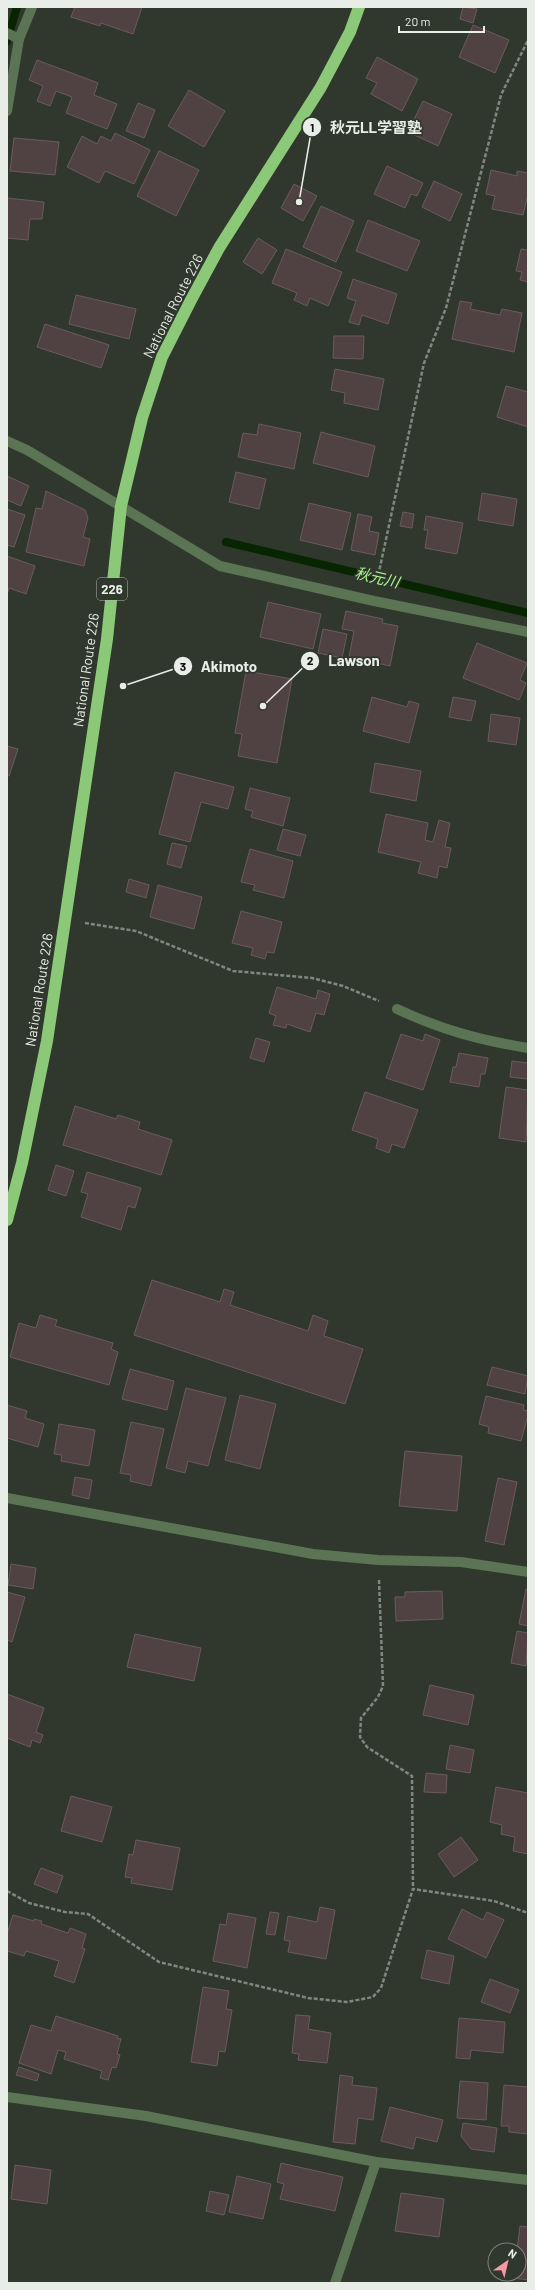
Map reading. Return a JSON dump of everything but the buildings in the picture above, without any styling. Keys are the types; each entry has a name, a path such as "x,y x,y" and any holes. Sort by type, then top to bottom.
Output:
{"highway":[{"name":"National Route 226","path":"7,1220 22,1163 47,1040 107,639 121,506 142,418 162,357 219,248 321,87 350,32 359,7"}],"street":[{"path":"7,111 18,38 32,7"},
{"path":"7,33 18,38"},
{"path":"7,441 27,450 220,566 374,601 528,632"},
{"path":"398,1009 430,1024 478,1040 528,1048"},
{"path":"7,1498 314,1554 378,1560 461,1562 528,1572"},
{"path":"7,2097 146,2116 376,2162 528,2180"},
{"path":"335,2283 341,2270 376,2162"}],"path":[{"path":"378,570 424,363 446,308 501,95 528,40"},
{"path":"64,920 136,931 233,971 312,978 343,986 398,1009"},
{"path":"7,1891 29,1902 65,1912 88,1914 159,1962 308,1998 347,2002 373,1998 382,1988 413,1889 412,1776 367,1748 360,1737 361,1718 378,1697 383,1686 378,1560"},
{"path":"413,1889 494,1902 528,1913"}],"waterway":[{"path":"7,41 17,7"},
{"name":"秋元川","path":"226,542 528,613"}],"place":[{"name":"秋元LL学習塾","path":"299,202"},
{"name":"Akimoto","path":"123,686"},
{"name":"Lawson","path":"263,706"}]}
